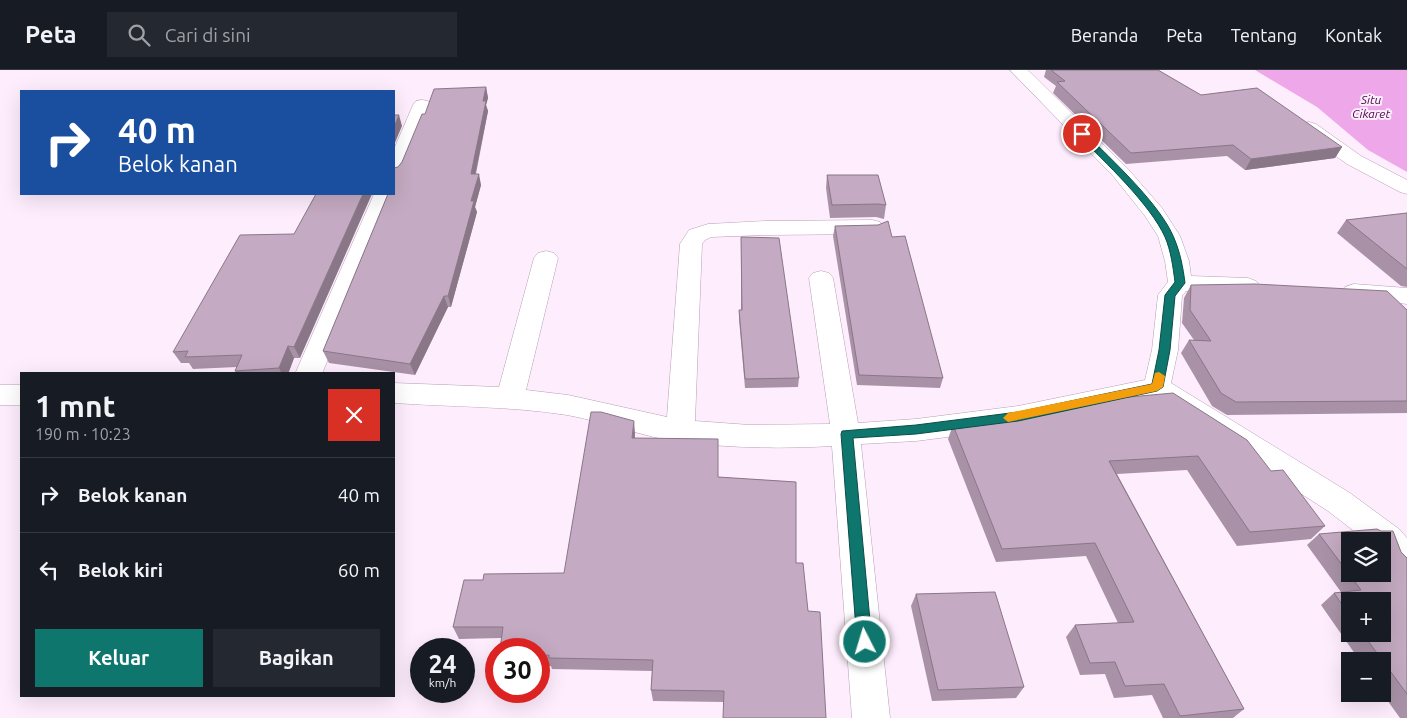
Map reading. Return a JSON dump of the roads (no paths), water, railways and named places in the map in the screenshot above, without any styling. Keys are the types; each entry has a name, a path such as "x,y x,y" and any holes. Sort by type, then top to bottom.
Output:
{"street":[{"path":"1018,70 1121,173 1154,213 1169,236 1177,261 1180,283 1170,295 1165,350 1157,387"},
{"path":"395,170 422,105"},
{"path":"1300,122 1354,160 1407,188"},
{"path":"309,372 384,195"},
{"path":"680,431 691,244 697,235 708,231 766,228 876,226"},
{"path":"510,398 546,258"},
{"path":"821,278 846,434 872,718"},
{"path":"1180,283 1269,287"},
{"path":"1328,290 1407,296"},
{"path":"395,393 510,398 568,405 680,431 750,436 803,437 916,430 1018,416 1157,387 1339,502 1388,540 1407,560"},
{"path":"0,395 20,395"}],"water":[{"name":"Situ Cikaret","path":"1255,70 1407,70 1407,172 1368,150 1317,107"}]}
